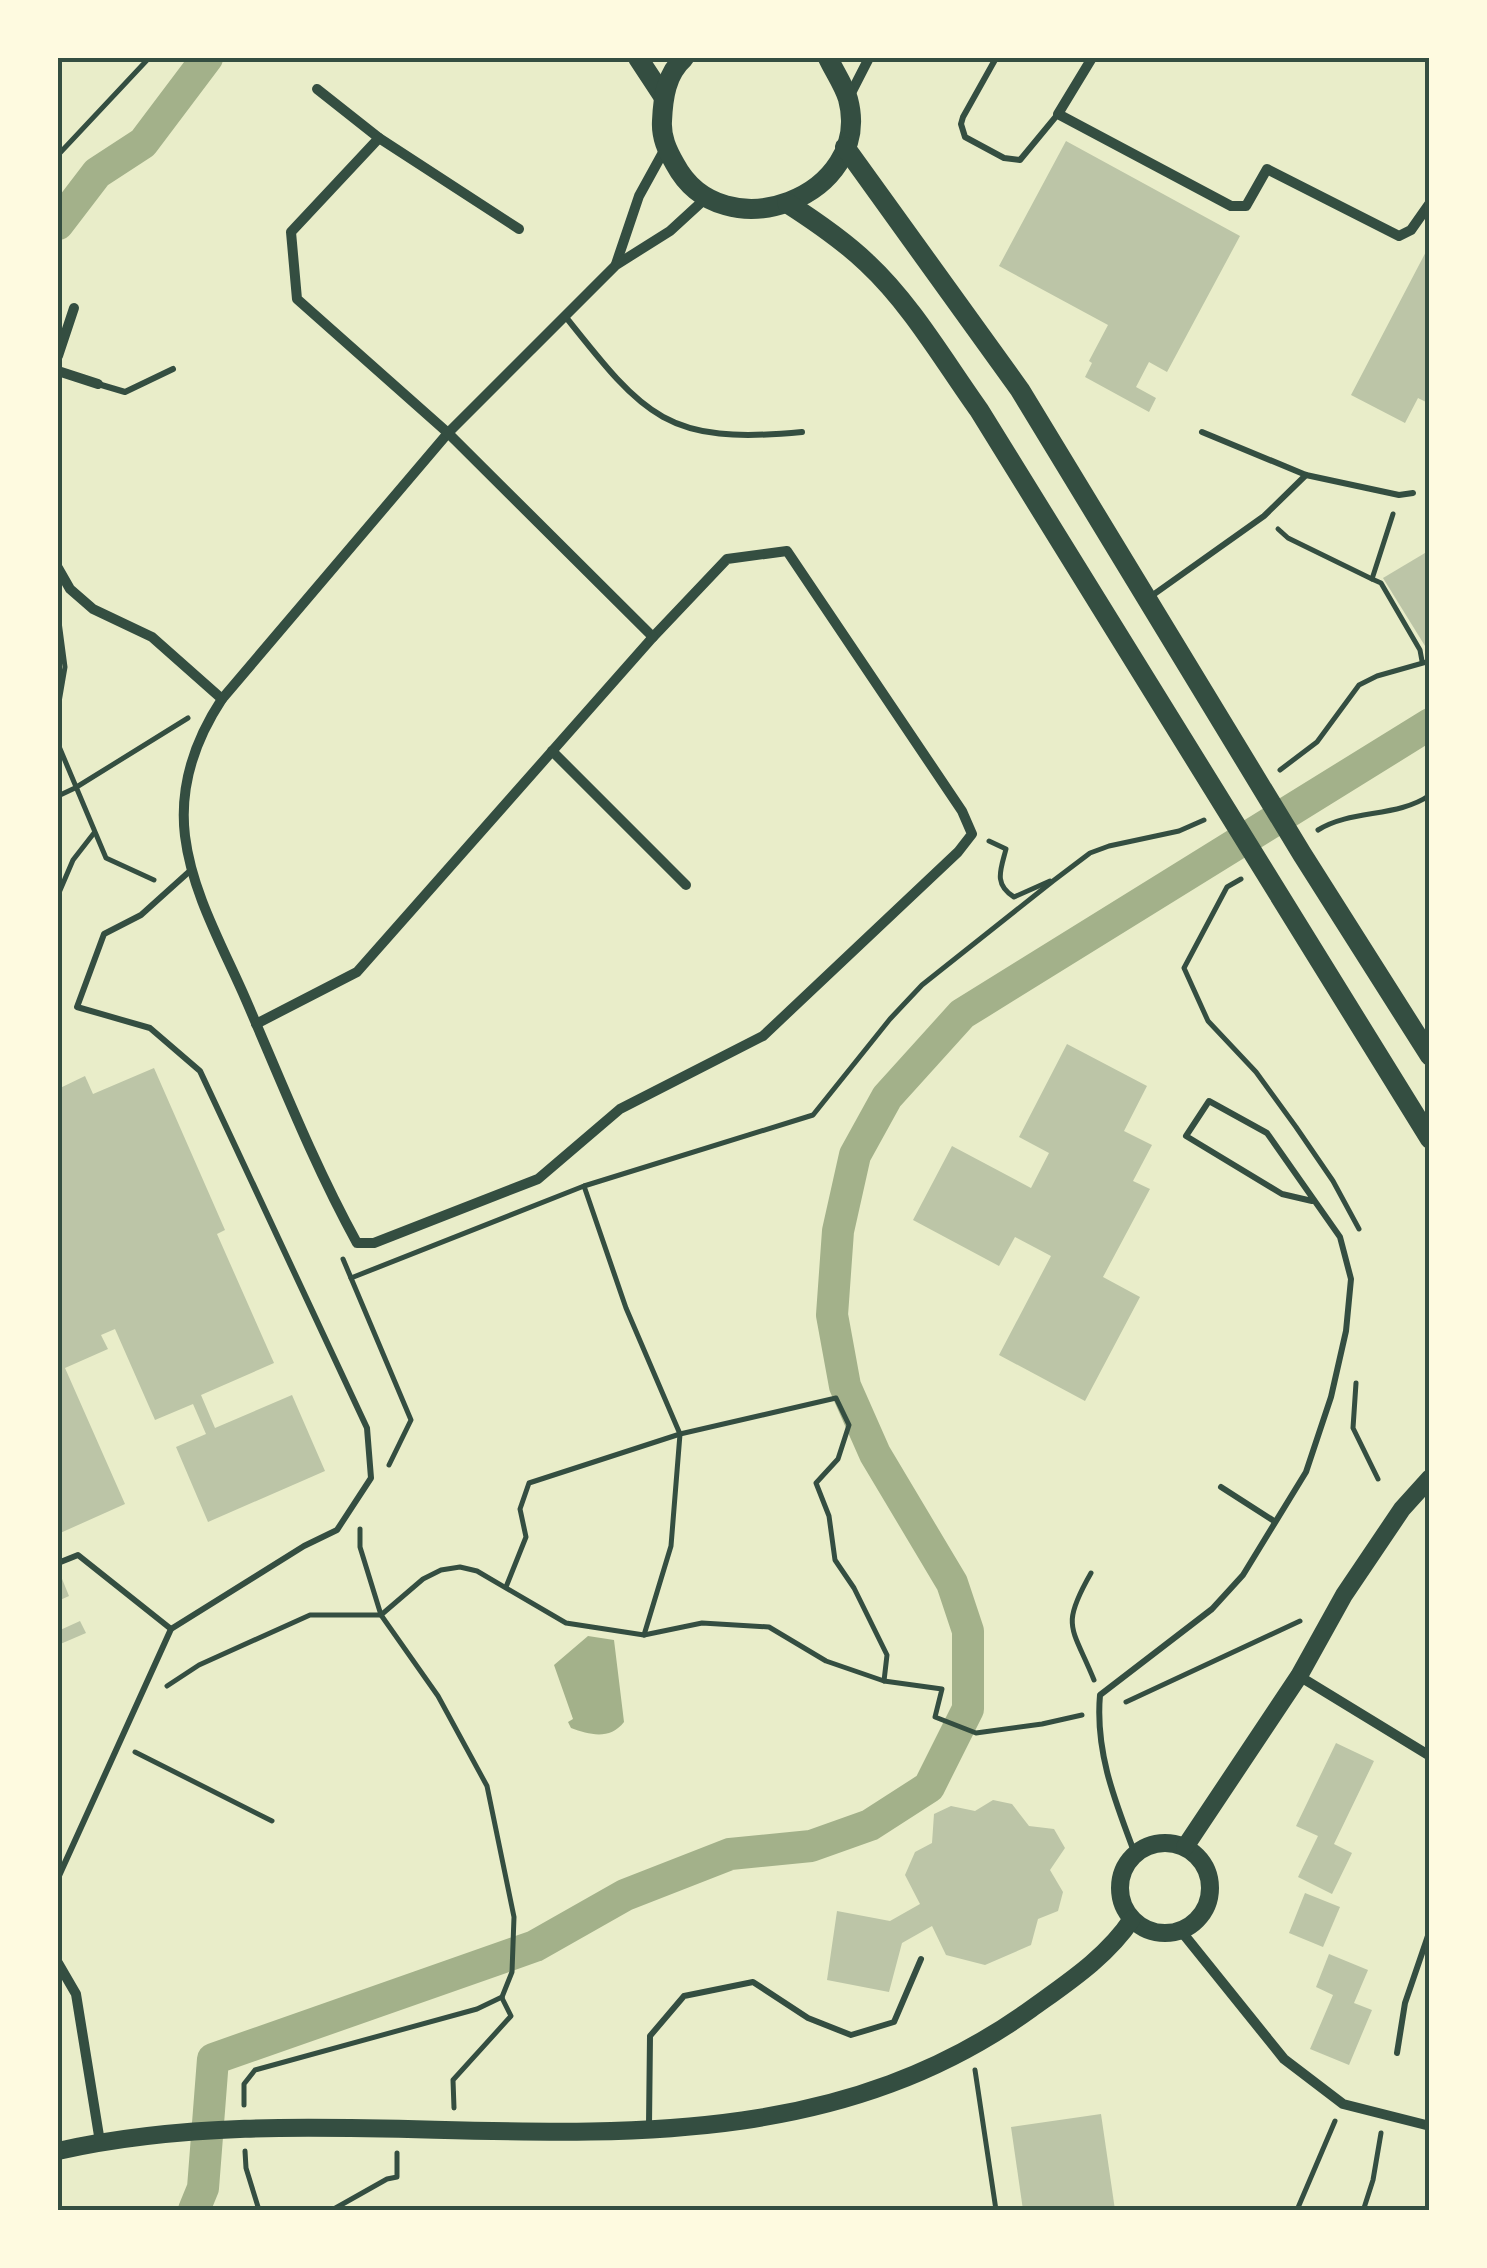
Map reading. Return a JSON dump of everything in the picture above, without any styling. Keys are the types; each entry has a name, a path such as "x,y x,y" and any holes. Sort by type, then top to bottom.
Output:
{"main road":[{"path":"638,58 663,96"},
{"path":"684,58 675,66 663,96 661,129 666,147 681,176 706,198 734,209 764,209 787,203 810,193 826,178 845,147 850,126 848,99 828,58"},
{"path":"845,147 1020,390 1302,854 1430,1056"},
{"path":"787,203 827,229 870,265 918,323 1035,497 1215,804 1430,1139"}],"street":[{"path":"848,99 870,58"},
{"path":"1092,58 1058,114 1231,206 1246,206 1267,168 1399,236 1411,230 1430,203"},
{"path":"317,89 379,138 519,229"},
{"path":"379,138 291,232 297,299 448,434 653,637"},
{"path":"616,265 639,196 666,147"},
{"path":"256,1024 357,972 726,559 787,551 962,811 972,834 958,852 762,1036 620,1109 538,1179 374,1243 357,1243 256,1024 192,868 185,834 187,778 196,747 222,699 448,434 616,265 670,231 706,198"},
{"path":"58,356 74,308"},
{"path":"58,371 98,384"},
{"path":"58,568 70,589 93,610 152,637 222,699"},
{"path":"552,751 686,884"},
{"path":"1185,1847 1299,1676 1402,1508 1430,1478"},
{"path":"1299,1676 1430,1756"},
{"path":"1164,1842 1185,1847 1198,1856 1211,1884 1205,1910 1195,1923 1166,1934 1150,1931 1132,1919 1122,1902 1120,1886 1125,1866 1134,1854 1164,1842"},
{"path":"58,2151 174,2132 263,2128 590,2133 706,2128 759,2120 861,2094 953,2058 1073,1978 1119,1938 1132,1919"},
{"path":"1181,1931 1284,2060 1343,2104 1430,2126"},
{"path":"58,1963 76,1994 100,2142"}],"lane":[{"path":"996,58 963,116 965,137 1004,158 1020,160 1058,114"},
{"path":"565,316 634,400 674,424 716,434 802,432"},
{"path":"98,384 124,392 173,369"},
{"path":"1202,432 1306,475 1398,495 1414,493"},
{"path":"1148,598 1264,516 1306,475"},
{"path":"58,1878 171,1628 337,1530 371,1478 367,1428 200,1071 150,1028 77,1006 104,934 141,915 192,868"},
{"path":"1134,1854 1105,1772 1098,1726 1100,1695 1212,1610 1242,1576 1306,1472 1331,1397 1346,1331 1351,1279 1340,1237 1267,1132 1209,1101 1186,1136 1282,1194 1312,1201"},
{"path":"1221,1487 1274,1521"},
{"path":"58,1563 78,1555 171,1628"},
{"path":"1397,2053 1406,2003 1430,1930"},
{"path":"649,2131 650,2036 684,1996 753,1982 808,2018 851,2035 894,2022 921,1959"}],"path":[{"path":"58,154 149,58"},
{"path":"1372,579 1398,495"},
{"path":"1264,516 1288,538 1381,583 1426,661 1359,685 1316,742 1276,772"},
{"path":"58,614 65,667 58,708"},
{"path":"58,796 222,699"},
{"path":"58,744 106,858 152,878 167,891"},
{"path":"1318,831 1333,821 1416,804 1430,795"},
{"path":"351,1278 584,1186 813,1115 890,1019 922,986 1053,881 1090,853 1179,831 1215,804"},
{"path":"58,895 73,860 94,833"},
{"path":"972,834 1006,848 998,879 1004,890 1014,896 1053,881"},
{"path":"1242,878 1227,887 1184,968 1208,1021 1256,1072 1296,1128 1357,1222 1361,1239"},
{"path":"584,1186 626,1308 680,1434 671,1546 644,1635"},
{"path":"337,1245 411,1420 386,1473"},
{"path":"1356,1378 1353,1428 1378,1478"},
{"path":"506,1587 526,1537 520,1509 529,1483 680,1434 836,1398 849,1426 838,1459 816,1482 829,1516 836,1560 886,1655 884,1682"},
{"path":"244,2111 244,2084 255,2070 477,2009 502,1997 512,1972 514,1917 487,1786 438,1696 381,1615 360,1548 360,1526"},
{"path":"134,1711 199,1665 310,1615 381,1615 423,1579 441,1570 460,1567 477,1571 566,1623 644,1635 702,1624 769,1627 826,1662 884,1682 942,1689 935,1717 976,1733"},
{"path":"1091,1573 1069,1620 1100,1695"},
{"path":"119,1744 272,1822"},
{"path":"455,2130 453,2080 511,2016 502,1997"},
{"path":"971,2048 996,2210"},
{"path":"1297,2210 1343,2104"},
{"path":"1365,2210 1384,2117"},
{"path":"332,2210 397,2177 397,2130"},
{"path":"245,2149 246,2168 259,2210"}],"shaded area":[{"path":"588,1636 614,1640 624,1722 606,1734 571,1728 568,1722 573,1719 554,1665"}],"building":[{"path":"1066,141 1240,236 1167,372 1149,362 1136,387 1156,398 1149,412 1085,377 1108,325 999,266"},
{"path":"1430,244 1430,404 1418,398 1405,423 1351,395"},
{"path":"1430,550 1430,654 1383,578"},
{"path":"1067,1044 1147,1086 1124,1131 1152,1145 1133,1181 1150,1189 1103,1277 1140,1297 1085,1401 999,1355 1051,1256 1015,1237 999,1266 913,1220 952,1146 1031,1188 1049,1153 1019,1137"},
{"path":"154,1068 225,1230 217,1234 274,1363 201,1395 215,1428 292,1395 325,1471 208,1522 176,1447 206,1434 193,1404 155,1420 115,1329 101,1335 108,1349 65,1368 125,1504 58,1534 58,1089 85,1076 93,1094"},
{"path":"58,1569 69,1596 58,1601"},
{"path":"80,1621 86,1633 58,1645 58,1631"},
{"path":"1336,1743 1374,1761 1334,1844 1352,1853 1332,1894 1298,1877 1318,1836 1296,1826"},
{"path":"993,1800 1012,1804 1029,1826 1054,1829 1065,1848 1050,1870 1063,1892 1058,1911 1038,1919 1031,1945 985,1965 946,1955 932,1926 902,1943 889,1992 827,1980 837,1911 890,1921 920,1904 905,1875 915,1852 932,1843 934,1814 951,1806 975,1811"},
{"path":"1305,1893 1340,1907 1323,1947 1289,1933"},
{"path":"1329,1954 1368,1970 1354,2003 1372,2010 1349,2065 1310,2049 1333,1995 1316,1987"},
{"path":"1101,2114 1115,2210 1023,2210 1011,2127"}],"waterway":[{"path":"58,224 97,173 143,143 207,58"},
{"path":"194,2210 203,2188 213,2059 535,1946 625,1895 730,1854 811,1846 870,1825 929,1787 968,1709 968,1631 952,1583 875,1454 845,1386 832,1315 838,1231 855,1155 887,1097 962,1014 1430,724"}]}
